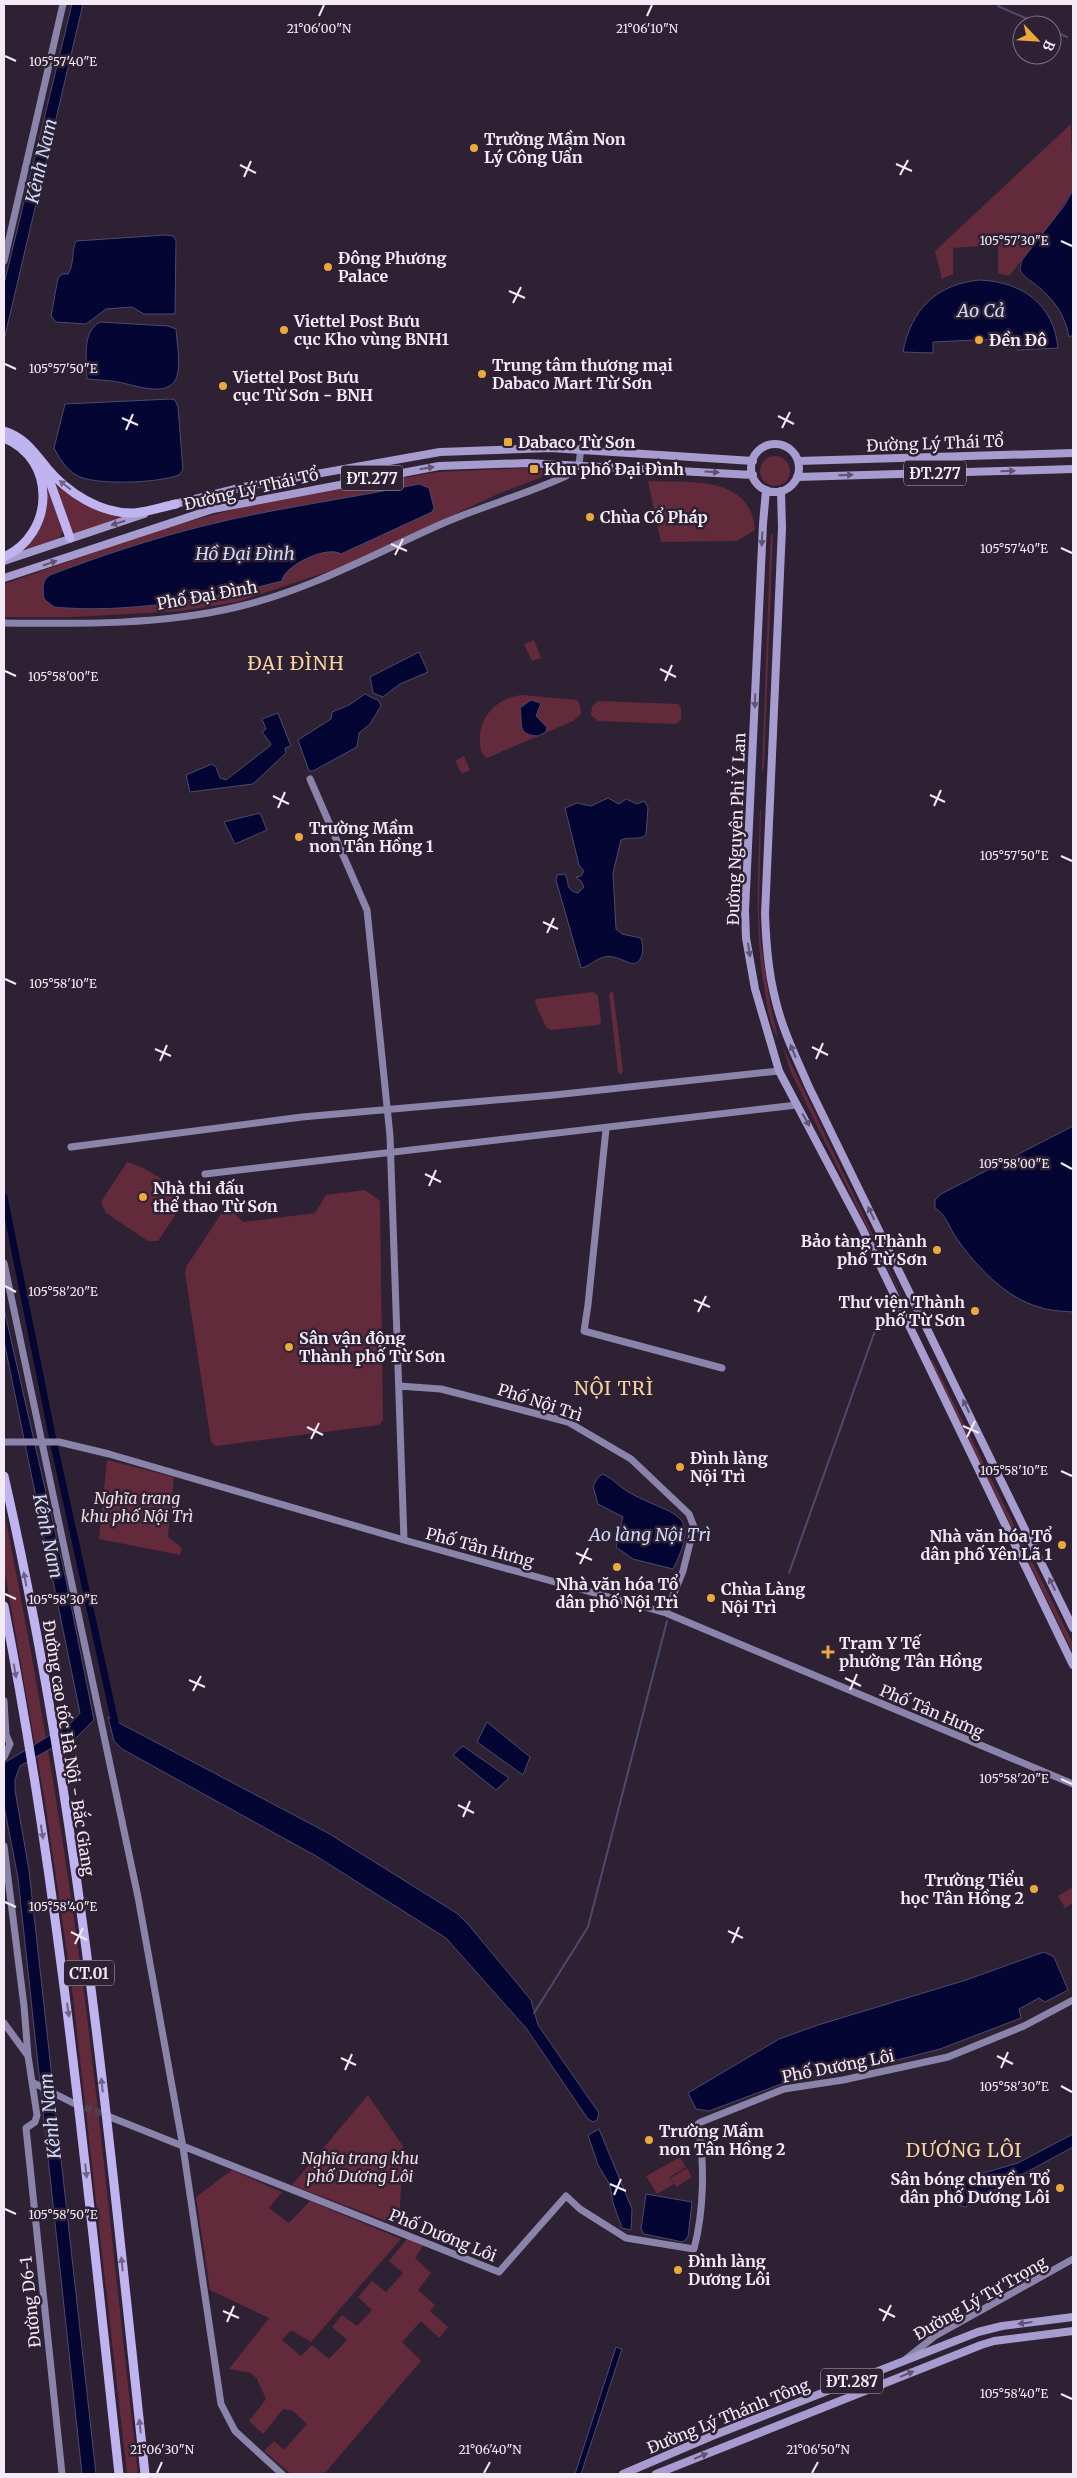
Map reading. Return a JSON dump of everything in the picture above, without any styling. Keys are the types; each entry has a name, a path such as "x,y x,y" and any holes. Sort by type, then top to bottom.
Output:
{"highway":[{"path":"4,431 25,442 60,482 75,494 103,507 132,513 176,504"},
{"path":"4,438 27,453 40,478 44,499 41,516 34,532 23,545 4,559"},
{"path":"43,462 70,538"},
{"name":"Đường cao tốc Hà Nội - Bắc Giang","path":"4,1476 32,1616 80,1911 96,2032 145,2474"},
{"name":"CT.01","path":"4,1606 30,1755 71,2035 120,2474"}],"main road":[{"path":"776,444 789,449 798,461 797,477 792,485 781,491 766,490 758,485 753,475 753,461 762,449 776,444"},
{"name":"Đường Lý Thái Tổ","path":"4,559 176,504 243,487 431,452 484,449 580,448 753,461"},
{"name":"Đường Lý Thái Tổ","path":"798,461 1073,453"},
{"name":"Đường Lý Thái Tổ","path":"4,578 194,515 238,503 439,466 489,463 579,464 753,475"},
{"name":"Đường Lý Thái Tổ","path":"797,477 1073,469"},
{"name":"Đường Nguyên Phi Ỷ Lan","path":"766,490 763,519 746,911 746,938 755,988 779,1071 862,1228 1073,1665"},
{"name":"Đường Nguyên Phi Ỷ Lan","path":"781,491 782,528 765,893 771,981 782,1023 808,1085 1073,1628"},
{"path":"922,1352 936,1345"},
{"name":"Đường Lý Thánh Tông","path":"623,2474 638,2471 712,2436 991,2328 1073,2317"},
{"name":"Đường Lý Thánh Tông","path":"656,2474 994,2340 1073,2330"},
{"path":"852,2382 856,2394"}],"street":[{"path":"4,262 63,4"},
{"path":"579,464 580,448"},
{"name":"Phố Đại Đình","path":"4,623 90,623 164,618 235,608 282,595 468,513 560,479 570,474 579,464"},
{"path":"310,779 367,910 391,1153 404,1540"},
{"path":"71,1147 292,1118 387,1108 554,1095 779,1071"},
{"path":"205,1174 606,1129 797,1105"},
{"path":"606,1129 584,1331 722,1368"},
{"path":"4,1263 138,1897 182,2147 221,2404 234,2431 282,2474"},
{"name":"Phố Nội Trì","path":"399,1386 441,1389 568,1422 631,1459 689,1514 694,1527 683,1571 666,1613"},
{"name":"Phố Tân Hưng","path":"4,1442 59,1442 109,1454 404,1540 666,1613 740,1642 973,1744 1073,1784"},
{"path":"4,1701 6,1735 10,1744 4,1757"},
{"path":"4,1846 32,2082 73,2103"},
{"name":"Phố Dương Lôi","path":"110,2117 499,2272 566,2196 580,2209 626,2238 694,2250 701,2200 702,2146 698,2124 700,2122 784,2089 843,2080 948,2057 1024,2026 1073,2000"},
{"path":"4,2024 28,2056"},
{"name":"Đường D6-1","path":"32,2082 37,2115 34,2122 26,2128 62,2474"},
{"name":"Đường Lý Tự Trọng","path":"903,2362 935,2336 1073,2259"}],"green space":[{"path":"1071,124 1073,190 1052,222 1009,276 998,273 998,245 953,248 953,274 942,279 935,251"},
{"path":"775,456 786,460 790,471 786,482 775,486 764,482 760,471 764,460"},
{"name":"Hồ Đại Đình","path":"527,468 542,470 542,477 500,493 345,566 237,602 180,611 74,617 4,617 4,584 164,528 254,504 437,472"},
{"path":"46,480 63,530 60,538 23,551 36,535 43,518 46,500"},
{"path":"648,481 698,483 715,485 730,490 742,499 751,512 755,530 737,541 661,542"},
{"path":"54,482 128,516 73,534"},
{"path":"773,533 764,768 762,772 770,550 771,535"},
{"path":"534,640 541,658 532,661 524,644"},
{"path":"522,695 577,700 580,705 581,714 573,721 487,758 483,755 480,746 483,723 492,709 498,704"},
{"path":"598,701 678,704 681,707 681,719 676,724 598,721 591,715 592,706"},
{"path":"464,756 470,770 462,774 455,761"},
{"path":"761,809 759,913 761,944 770,1003 778,1038 773,1029 769,1014 762,975 758,928"},
{"path":"613,991 623,1071 621,1075 618,1072 609,994"},
{"path":"593,992 598,996 601,1022 598,1025 551,1030 546,1027 535,1003 536,999"},
{"path":"784,1049 922,1338 791,1072"},
{"name":"Nhà thi đấu thể thao Từ Sơn","path":"127,1162 142,1168 167,1183 184,1202 158,1241 148,1241 106,1213 101,1202"},
{"name":"Sân vận động Thành phố Từ Sơn","path":"365,1190 380,1201 383,1420 379,1425 216,1446 211,1442 185,1273 186,1267 225,1208 229,1208 243,1222 315,1213 326,1195"},
{"path":"932,1359 1073,1644 1073,1653 931,1362"},
{"name":"Nghĩa trang khu phố Nội Trì","path":"107,1460 174,1477 168,1537 182,1548 180,1555 99,1539"},
{"path":"4,1511 50,1759 78,1946 100,2124 138,2474 127,2474 71,1980 45,1802 4,1567"},
{"path":"1073,1887 1073,1903 1065,1908 1058,1896"},
{"name":"Nghĩa trang khu phố Dương Lôi","path":"368,2095 403,2146 399,2226 292,2185"},
{"path":"680,2157 686,2167 670,2177 668,2174 674,2184 657,2194 646,2176"},
{"path":"687,2168 692,2177 676,2187 671,2178"},
{"path":"232,2170 282,2192 269,2208 289,2223 310,2201 401,2239 311,2342 291,2330 282,2340 301,2356 312,2345 329,2359 347,2340 332,2327 342,2315 357,2326 372,2310 358,2297 372,2281 386,2292 403,2273 389,2261 408,2238 423,2246 415,2258 431,2273 418,2290 435,2305 430,2311 448,2327 439,2338 421,2321 402,2342 421,2361 324,2474 291,2474 264,2451 274,2441 284,2450 307,2424 293,2411 283,2409 263,2434 249,2421 266,2399 257,2379 251,2373 229,2369 269,2318 210,2290 196,2197"}],"water":[{"name":"Kênh Nam","path":"72,4 83,4 4,340 4,284"},
{"name":"Ao Cả","path":"1073,190 1073,335 1069,337 1065,322 1058,308 1042,290 1024,276 1020,268 1022,260 1064,206"},
{"path":"173,236 176,240 175,314 144,314 132,307 106,309 86,324 56,322 51,316 58,278 62,274 68,274 70,270 76,241"},
{"name":"Ao Cả","path":"980,280 1009,285 1033,298 1050,319 1058,348 1017,350 1016,338 933,342 933,353 903,352 912,324 928,302 938,293 951,287"},
{"path":"100,322 168,326 176,329 179,362 175,381 162,389 153,389 114,381 87,379 86,348 90,333"},
{"path":"175,400 178,407 183,470 179,475 157,480 97,481 76,475 69,470 54,448 65,404"},
{"name":"Hồ Đại Đình","path":"419,484 429,488 434,508 432,512 341,554 327,552 307,558 290,569 282,581 228,594 139,607 81,609 54,607 44,599 44,583 50,575 145,542 230,520"},
{"path":"419,652 428,672 400,684 383,697 373,693 370,677"},
{"path":"365,694 379,701 381,706 370,724 359,733 357,747 313,771 309,771 298,740 331,719 332,712 349,705"},
{"path":"531,700 541,703 536,716 547,727 546,732 538,736 526,733 522,727 520,708"},
{"path":"278,713 291,746 285,748 286,753 253,784 190,792 186,775 212,764 216,767 220,778 226,780 270,746 271,744 262,732 266,729 262,719"},
{"path":"608,798 619,804 626,799 637,804 644,801 648,807 646,835 640,838 621,840 613,873 616,929 622,934 641,938 642,953 640,960 634,964 608,956 581,968 556,880 557,875 565,874 571,890 578,893 584,887 576,877 581,876 584,871 579,865 565,808 577,803 591,806"},
{"path":"260,813 267,830 235,844 224,822"},
{"path":"1073,1126 1073,1312 1052,1310 1027,1303 1004,1289 973,1260 954,1235 945,1218 935,1208 935,1200 941,1194"},
{"name":"Kênh Nam","path":"4,1309 66,1580 94,1720 74,1740 64,1741 20,1766 15,1780 15,1790 29,1870 96,2474 82,2474 18,1878 4,1806 4,1763 72,1722 80,1713 4,1341"},
{"name":"Ao làng Nội Trì","path":"603,1474 628,1492 679,1518 684,1525 685,1535 673,1569 633,1559 616,1547 623,1517 598,1504 593,1486 598,1477"},
{"path":"108,1717 328,1833 458,1914 531,2000 538,2025 599,2113 597,2120 593,2122 588,2119 526,2028 446,1938 316,1856 122,1749 114,1741"},
{"path":"487,1722 530,1757 523,1775 477,1742"},
{"path":"463,1746 509,1778 496,1790 453,1755"},
{"path":"1044,1952 1054,1957 1068,1990 1045,2002 1039,1998 1019,2009 1021,2018 940,2049 878,2065 863,2066 855,2063 824,2068 709,2111 696,2109 688,2093 779,2039 818,2025 966,1980"},
{"path":"599,2129 632,2209 631,2230 622,2228 613,2203 610,2185 598,2165 588,2135"},
{"path":"1073,2134 1073,2147 977,2199 966,2207 958,2205 953,2198 949,2183 1018,2163"},
{"path":"646,2194 692,2202 688,2237 683,2242 644,2234 641,2229"},
{"path":"616,2347 622,2349 581,2474 575,2474"}],"waterway":[{"path":"998,6 1018,15"},
{"path":"1062,35 1067,37"},
{"path":"4,1197 53,1440 116,1727"},
{"path":"789,1573 876,1328 893,1316"},
{"path":"534,2013 588,1927 667,1621"}],"tunnel":[{"path":"75,2104 110,2116"}],"place":[{"name":"Trường Mầm Non Lý Công Uẩn","path":"474,148"},
{"name":"Đông Phương Palace","path":"328,267"},
{"name":"Viettel Post Bưu cục Kho vùng BNH1","path":"284,330"},
{"name":"Đền Đô","path":"979,340"},
{"name":"Trung tâm thương mại Dabaco Mart Từ Sơn","path":"482,374"},
{"name":"Viettel Post Bưu cục Từ Sơn - BNH","path":"223,386"},
{"name":"Dabaco Từ Sơn","path":"508,442"},
{"name":"Khu phố Đại Đình","path":"534,469"},
{"name":"Chùa Cổ Pháp","path":"590,517"},
{"name":"Trường Mầm non Tân Hồng 1","path":"299,837"},
{"name":"Nhà thi đấu thể thao Từ Sơn","path":"143,1197"},
{"name":"Bảo tàng Thành phố Từ Sơn","path":"937,1250"},
{"name":"Thư viện Thành phố Từ Sơn","path":"975,1311"},
{"name":"Sân vận động Thành phố Từ Sơn","path":"289,1347"},
{"name":"Đình làng Nội Trì","path":"680,1467"},
{"name":"Nhà văn hóa Tổ dân phố Yên Lã 1","path":"1062,1545"},
{"name":"Nhà văn hóa Tổ dân phố Nội Trì","path":"617,1567"},
{"name":"Chùa Làng Nội Trì","path":"711,1598"},
{"name":"Trạm Y Tế phường Tân Hồng","path":"828,1652"},
{"name":"Trường Tiểu học Tân Hồng 2","path":"1034,1889"},
{"name":"Trường Mầm non Tân Hồng 2","path":"649,2140"},
{"name":"Sân bóng chuyền Tổ dân phố Dương Lôi","path":"1060,2188"},
{"name":"Đình làng Dương Lôi","path":"678,2270"}],"district":[{"name":"ĐẠI ĐÌNH","path":"296,663"},
{"name":"NỘI TRÌ","path":"614,1388"},
{"name":"DƯƠNG LÔI","path":"964,2150"}]}
